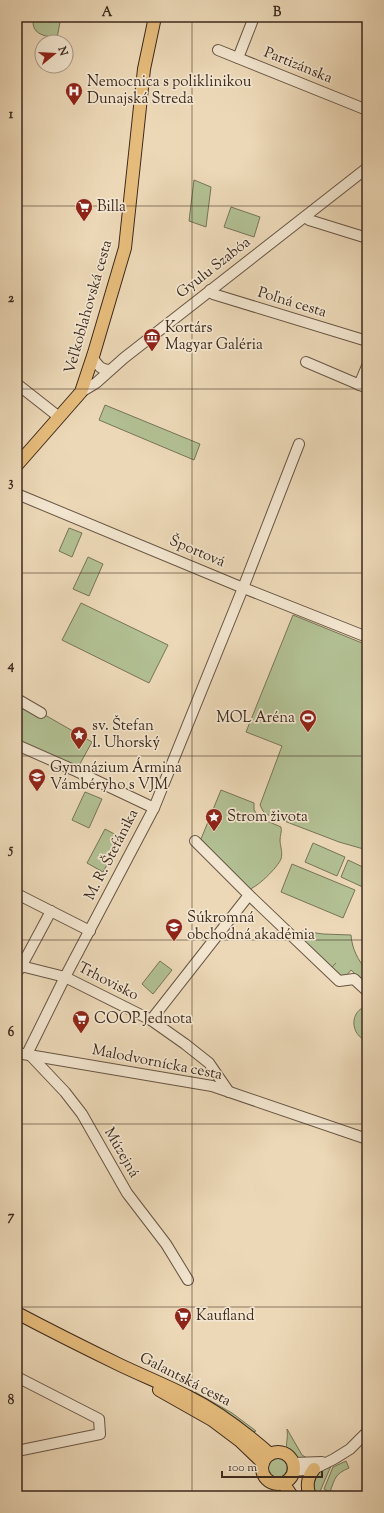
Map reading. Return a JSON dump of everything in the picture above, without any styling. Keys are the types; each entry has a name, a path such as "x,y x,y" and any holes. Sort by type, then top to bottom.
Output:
{"main road":[{"name":"Veľkoblahovská cesta","path":"81,392 125,248 144,69 155,17"},
{"path":"17,465 81,392"},
{"name":"Galantská cesta","path":"17,1313 121,1366 171,1387 218,1413 244,1432 267,1458 263,1473 266,1478 275,1484 290,1473"},
{"path":"267,1458 278,1452 284,1453 289,1457 292,1496"},
{"path":"310,1496 307,1487 310,1475 314,1469"},
{"path":"290,1473 304,1496"}],"street":[{"path":"238,58 254,17"},
{"name":"Partizánska","path":"218,50 367,110"},
{"name":"Gyulu Szabóa","path":"81,392 96,383 110,370 210,290 367,168"},
{"path":"306,216 309,220 367,238"},
{"name":"Poľná cesta","path":"210,290 213,294 367,341"},
{"path":"92,357 98,366 104,370 110,370"},
{"path":"306,362 363,386 367,366"},
{"path":"17,384 59,417"},
{"name":"M. R. Štefánika","path":"65,977 154,808 243,588 299,444"},
{"name":"Športová","path":"17,494 243,588 367,637"},
{"path":"17,699 41,713"},
{"path":"17,745 76,770 154,808"},
{"path":"195,841 248,895 339,981 354,979 367,991"},
{"path":"17,894 90,931"},
{"path":"151,1020 248,895"},
{"path":"51,912 18,968 65,977"},
{"name":"Trhovisko","path":"25,1054 65,977 151,1020 209,1063 229,1092"},
{"name":"Malodvornícka cesta","path":"25,1054 212,1086 367,1139"},
{"name":"Múzejná","path":"25,1054 65,1092 82,1114 127,1193 166,1244 188,1280"},
{"path":"199,1084 206,1079 213,1069"},
{"path":"17,1377 99,1419 100,1434 17,1451"},
{"path":"290,1473 314,1469 328,1462 350,1449 367,1432"},
{"path":"290,1473 328,1462"}],"green space":[{"path":"35,17 61,17 58,34 40,34 36,31 33,24"},
{"path":"194,180 211,187 206,227 189,221"},
{"path":"231,207 260,217 254,237 224,227"},
{"path":"105,405 200,444 194,460 99,420"},
{"path":"69,528 82,533 72,557 59,551"},
{"path":"88,557 103,564 89,596 73,589"},
{"path":"81,603 168,645 149,683 62,640"},
{"name":"MOL Aréna","path":"293,615 367,645 367,850 339,842 266,814 260,805 282,746 246,732"},
{"path":"17,699 92,742 76,771 17,745"},
{"path":"221,790 254,803 254,810 260,818 281,827 281,859 276,867 266,877 251,889 247,890 201,839"},
{"path":"85,792 102,799 89,828 72,820"},
{"path":"105,829 122,838 103,872 87,863"},
{"path":"313,843 345,857 337,876 305,862"},
{"path":"348,860 367,869 367,889 341,877"},
{"path":"292,864 355,890 343,918 281,892"},
{"path":"302,931 323,934 351,935 356,954 367,971 367,985 351,970 346,976 341,976 297,935"},
{"path":"160,961 172,970 153,994 142,984"},
{"path":"367,1006 367,1041 357,1034 354,1023 357,1013"},
{"path":"195,1392 232,1413 256,1431 253,1432 194,1394"},
{"path":"287,1429 302,1455 310,1460 295,1459 288,1451 286,1445"},
{"path":"277,1458 284,1461 287,1468 284,1475 277,1478 270,1475 267,1468 270,1461"},
{"path":"346,1461 349,1468 341,1472 336,1477 330,1492 324,1489 333,1467"},
{"path":"331,1466 318,1496 312,1496 314,1475"}],"place":[{"name":"Nemocnica s poliklinikou Dunajská Streda","path":"74,106"},
{"name":"Billa","path":"84,222"},
{"name":"Kortárs Magyar Galéria","path":"152,352"},
{"name":"MOL Aréna","path":"308,733"},
{"name":"sv. Štefan I. Uhorský","path":"79,750"},
{"name":"Gymnázium Ármina Vámbéryho s VJM","path":"37,792"},
{"name":"Strom života","path":"214,832"},
{"name":"Súkromná obchodná akadémia","path":"174,942"},
{"name":"COOP Jednota","path":"81,1034"},
{"name":"Kaufland","path":"183,1331"}]}
